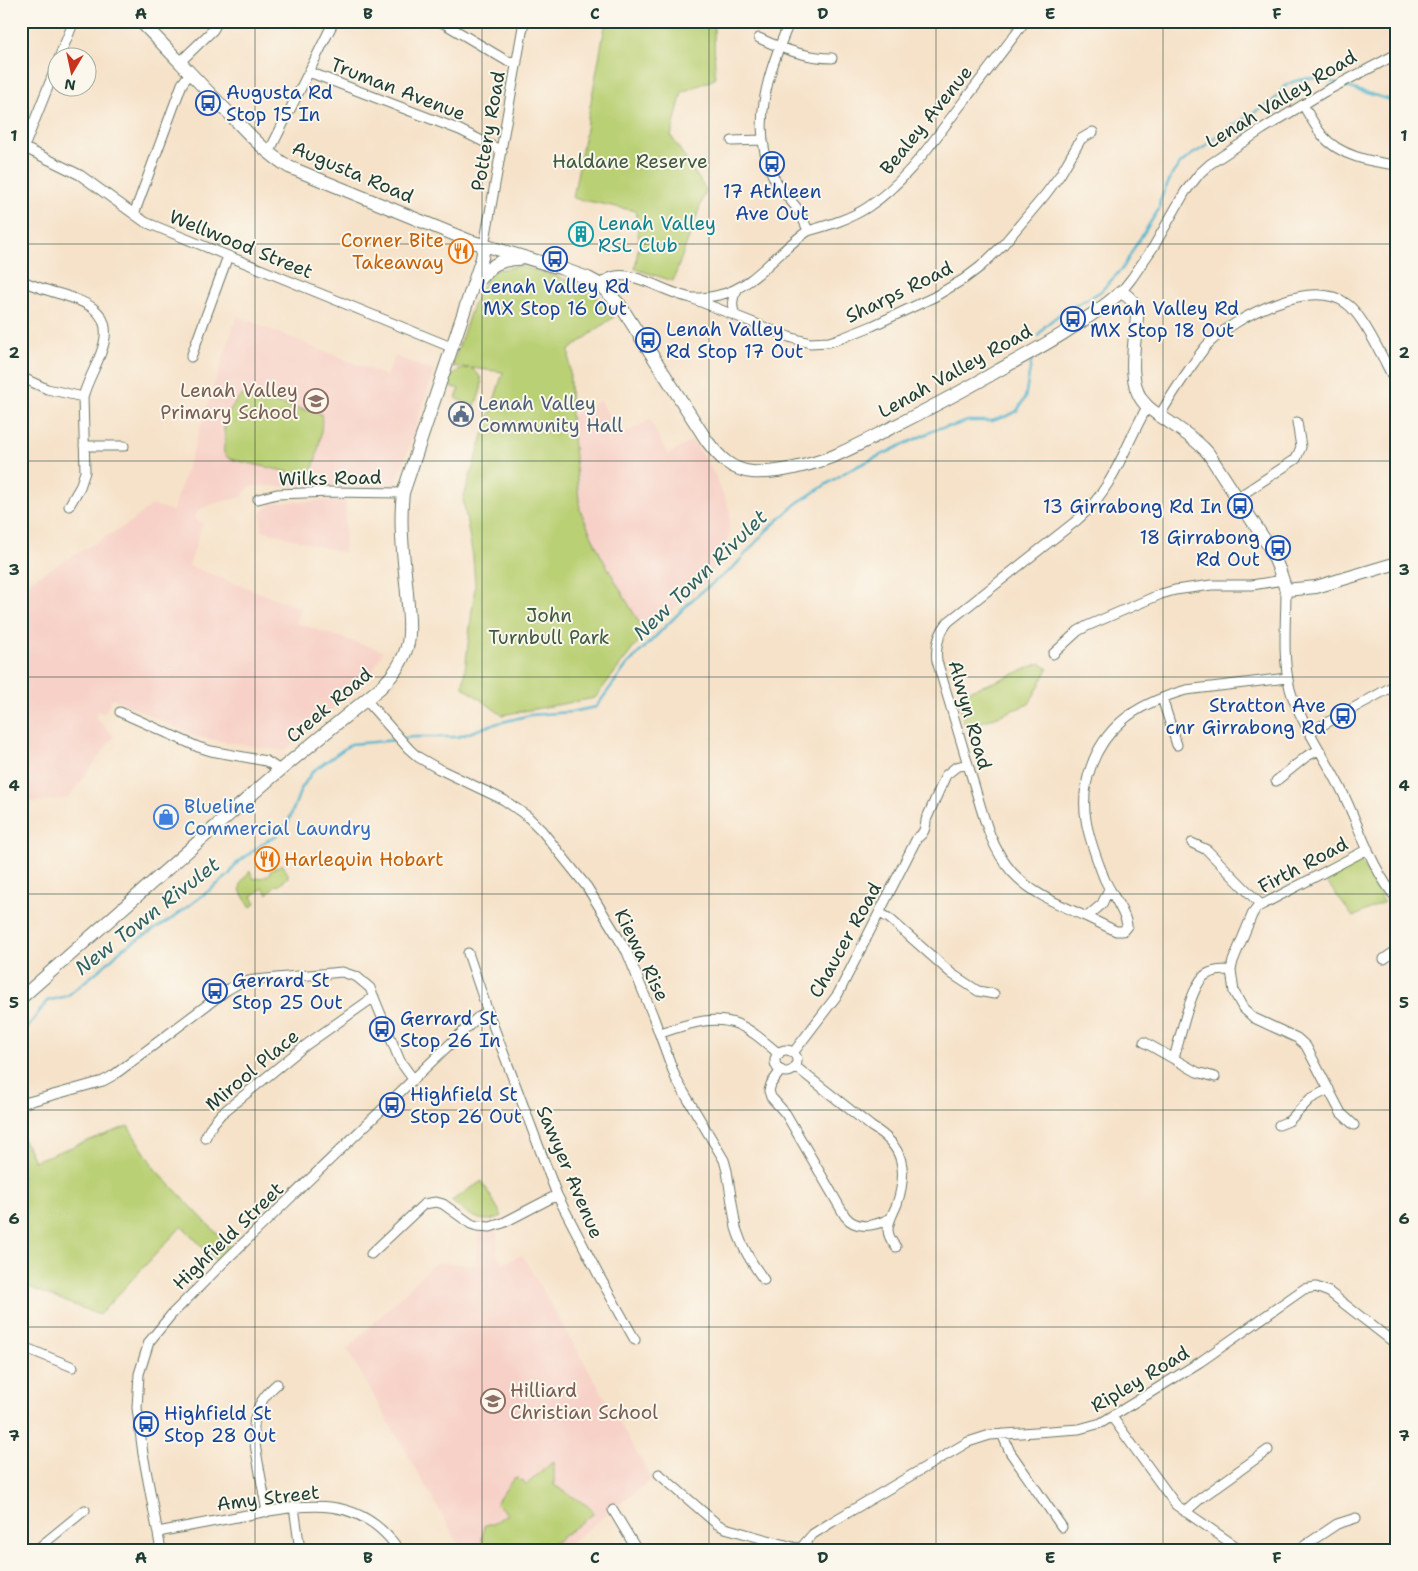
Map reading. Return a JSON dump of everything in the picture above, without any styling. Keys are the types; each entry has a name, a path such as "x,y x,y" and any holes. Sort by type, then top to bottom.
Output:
{"street":[{"path":"63,48 74,21"},
{"name":"Augusta Road","path":"140,21 267,153 289,167 310,177 484,246"},
{"path":"180,62 213,30 218,21"},
{"path":"267,153 334,21"},
{"path":"440,21 507,60 517,62"},
{"name":"Pottery Road","path":"484,246 524,21"},
{"path":"692,298 721,295 737,290 808,231 795,206 774,178 764,154 762,140 766,87 778,47 790,21"},
{"name":"Bealey Avenue","path":"808,231 842,221 856,214 893,187 930,146 1025,21"},
{"path":"759,38 778,47 814,58 832,58"},
{"name":"Lenah Valley Road","path":"484,246 560,268 599,284 620,305 707,441 726,463 744,470 760,472 807,464 834,456 960,393 1091,314 1121,292 1154,246 1185,192 1210,164 1324,92 1397,54"},
{"name":"Truman Avenue","path":"309,72 460,130 502,151"},
{"path":"134,214 182,84 190,73"},
{"path":"23,149 48,87"},
{"path":"1303,105 1322,136 1336,148 1377,163 1397,166"},
{"name":"Sharps Road","path":"599,284 613,276 623,276 692,298 810,343 820,343 842,338 934,297 969,275 1002,246 1060,176 1081,138 1092,132"},
{"path":"732,141 762,140"},
{"name":"Wellwood Street","path":"23,149 80,175 145,222 451,347"},
{"name":"Creek Road","path":"21,998 280,770 366,700 393,675 408,644 409,625 401,525 403,493 482,258 484,246"},
{"path":"191,357 228,256"},
{"name":"Lenah Valley Road","path":"472,287 495,264 504,260 526,258"},
{"path":"21,280 36,287 84,302 98,312 105,328 104,343 83,397 85,472 80,487 69,506"},
{"path":"735,316 732,307 733,296 737,290"},
{"path":"1121,292 1132,299 1136,310 1133,373 1139,396 1147,407 1203,447 1270,548 1285,585 1288,678 1295,704 1341,789 1384,881 1397,899"},
{"path":"1160,415 1195,360 1207,344 1217,335 1247,317 1271,306 1288,299 1310,294 1329,295 1352,308 1361,320 1397,385"},
{"path":"21,377 47,389 83,397"},
{"name":"Alwyn Road","path":"1109,890 1128,923 1123,930 1116,931 1056,903 1033,890 1012,872 990,836 937,661 937,644 943,628 956,615 1070,526 1090,508 1112,478 1147,407"},
{"path":"1237,498 1296,458 1301,447 1297,422"},
{"path":"84,446 124,446"},
{"name":"Wilks Road","path":"258,500 276,494 331,492 403,493"},
{"path":"1053,654 1073,635 1087,626 1161,594 1192,587 1212,585 1316,587 1397,563"},
{"path":"1087,917 1102,904 1109,890 1092,846 1086,819 1085,792 1091,767 1101,746 1112,730 1123,720 1142,708 1162,698 1186,690 1288,678"},
{"path":"1310,732 1397,684"},
{"path":"1162,698 1177,745"},
{"name":"Kiewa Rise","path":"366,700 409,750 418,757 504,800 536,824 587,887 620,939 634,969 660,1032 671,1069 678,1084 724,1160 728,1171 738,1236 747,1256 764,1280"},
{"path":"120,712 198,748 266,761 280,770"},
{"path":"1276,781 1307,756 1319,750"},
{"name":"Chaucer Road","path":"793,1053 838,994 917,838 922,835 926,820 946,775 956,767 968,764"},
{"path":"1192,843 1207,850 1262,904"},
{"name":"Firth Road","path":"1231,970 1233,961 1256,908 1368,850"},
{"path":"880,913 890,919 952,974 978,991 994,994"},
{"path":"1384,959 1397,950"},
{"name":"Sawyer Avenue","path":"468,953 488,1012 557,1195 598,1274 636,1340"},
{"path":"1174,1058 1189,1006 1203,977 1212,972 1231,970 1234,992 1243,1008 1254,1018 1302,1042 1311,1052 1341,1113 1354,1125"},
{"path":"21,1104 102,1081 114,1075 233,986 246,981 348,973 362,980 370,988 400,1061 413,1079"},
{"name":"Mirool Place","path":"205,1138 221,1114 306,1045 374,997"},
{"name":"Highfield Street","path":"161,1550 136,1408 139,1374 149,1342 171,1315 413,1079 477,1018 488,1012"},
{"path":"660,1032 706,1020 727,1021 746,1029 779,1054"},
{"path":"1144,1042 1197,1072 1215,1077"},
{"path":"787,1051 793,1053 797,1060 796,1067 788,1072 781,1070 776,1065 779,1054 787,1051"},
{"path":"796,1067 872,1127 884,1134 893,1143 903,1167 903,1182 890,1218 888,1230 890,1239 896,1247"},
{"path":"781,1070 771,1084 769,1091 771,1098 786,1114 845,1216 850,1222 863,1226 881,1224 890,1218"},
{"path":"1279,1125 1288,1120 1310,1099 1329,1089"},
{"path":"371,1254 424,1204 436,1202 442,1204 472,1224 490,1226 503,1223 557,1195"},
{"name":"Ripley Road","path":"802,1549 809,1538 820,1530 950,1452 980,1438 1002,1434 1080,1429 1094,1426 1112,1417 1200,1362 1307,1287 1316,1287 1329,1292 1397,1345"},
{"path":"21,1346 73,1367"},
{"path":"267,1512 253,1423 261,1402 269,1391 278,1384"},
{"path":"1112,1417 1170,1498 1185,1512 1241,1550"},
{"path":"1002,1434 1010,1452 1062,1527"},
{"path":"1185,1512 1201,1498 1268,1450"},
{"path":"659,1474 717,1524 777,1546 802,1549"},
{"name":"Amy Street","path":"158,1532 294,1507 322,1505 358,1515 378,1527 399,1550"},
{"path":"294,1507 300,1550"},
{"path":"36,1550 85,1510"},
{"path":"613,1510 637,1550"},
{"path":"1298,1550 1338,1524 1356,1518"}],"shaded area":[{"path":"237,316 386,376 395,356 434,371 395,488 250,486 242,497 212,504 198,511 194,519 203,523 189,566 301,608 296,623 383,651 370,676 284,751 197,737 112,698 104,714 98,711 95,717 114,736 68,798 21,802 21,586 131,522 152,505 173,511"},
{"path":"600,401 621,435 650,420 668,455 693,440 715,475 730,511 729,536 708,580 645,633 601,556 580,510 571,416"},
{"path":"346,499 344,553 261,530 262,512 272,503"},
{"name":"Hilliard Christian School","path":"478,1231 497,1231 497,1254 504,1263 522,1255 652,1479 562,1550 462,1550 347,1349 435,1263 476,1265"}],"green space":[{"name":"Haldane Reserve","path":"606,21 709,21 714,27 715,79 682,92 671,136 706,190 673,281 635,269 639,243 636,211 573,198"},
{"name":"John Turnbull Park","path":"518,266 559,277 583,288 595,295 615,316 569,350 571,416 580,510 601,556 645,633 595,698 502,715 463,687 475,585 473,557 463,499 503,372 471,368 480,376 482,385 475,406 456,399 459,389 446,385 454,373 469,368 452,366 478,292 493,271"},
{"path":"243,395 321,414 322,425 318,450 314,465 310,471 302,475 230,459 225,455 224,430 226,421 233,405"},
{"path":"1040,663 1048,669 1029,704 966,728 956,695"},
{"path":"1361,862 1384,902 1353,917 1326,881"},
{"path":"282,864 288,877 267,894 263,888 252,896 256,903 251,907 240,889 245,877 250,871 254,879 265,877 271,873 270,871"},
{"path":"128,1126 155,1169 230,1247 216,1261 182,1226 99,1315 21,1284 21,1134 34,1161"},
{"path":"482,1181 502,1216 487,1220 481,1219 469,1214 451,1201"},
{"path":"554,1461 554,1485 591,1508 593,1514 545,1550 483,1550 484,1526 493,1524 507,1514 496,1503 514,1478 523,1480 526,1485"}],"waterway":[{"name":"New Town Rivulet","path":"1038,336 1045,326 1060,314 1100,292 1123,268 1159,209 1160,200 1173,173 1180,164 1219,134 1274,100 1286,85 1309,78 1336,83"},
{"name":"New Town Rivulet","path":"1343,86 1397,102"},
{"name":"New Town Rivulet","path":"402,739 410,737 458,737 491,725 530,715 571,712 596,707 627,665 694,598 732,569 766,531 797,503 849,470 939,428 968,421 992,421 1017,411 1025,398 1032,358"},
{"name":"New Town Rivulet","path":"21,1037 47,1001 67,996 123,948 170,920 229,875 236,864 266,841 275,837 288,823 301,789 313,771 351,744 397,740"}],"place":[{"name":"Augusta Rd Stop 15 In","path":"208,103"},
{"name":"17 Athleen Ave Out","path":"772,164"},
{"name":"Lenah Valley RSL Club","path":"581,234"},
{"name":"Corner Bite Takeaway","path":"461,251"},
{"name":"Lenah Valley Rd MX Stop 16 Out","path":"555,259"},
{"name":"Lenah Valley Rd MX Stop 18 Out","path":"1073,319"},
{"name":"Lenah Valley Rd Stop 17 Out","path":"648,340"},
{"name":"Lenah Valley Primary School","path":"316,401"},
{"name":"Lenah Valley Community Hall","path":"461,414"},
{"name":"13 Girrabong Rd In","path":"1240,506"},
{"name":"18 Girrabong Rd Out","path":"1278,548"},
{"name":"Stratton Ave cnr Girrabong Rd","path":"1343,716"},
{"name":"Blueline Commercial Laundry","path":"166,817"},
{"name":"Harlequin Hobart","path":"267,859"},
{"name":"Gerrard St Stop 25 Out","path":"215,991"},
{"name":"Gerrard St Stop 26 In","path":"382,1029"},
{"name":"Highfield St Stop 26 Out","path":"392,1105"},
{"name":"Hilliard Christian School","path":"493,1401"},
{"name":"Highfield St Stop 28 Out","path":"146,1424"}]}
